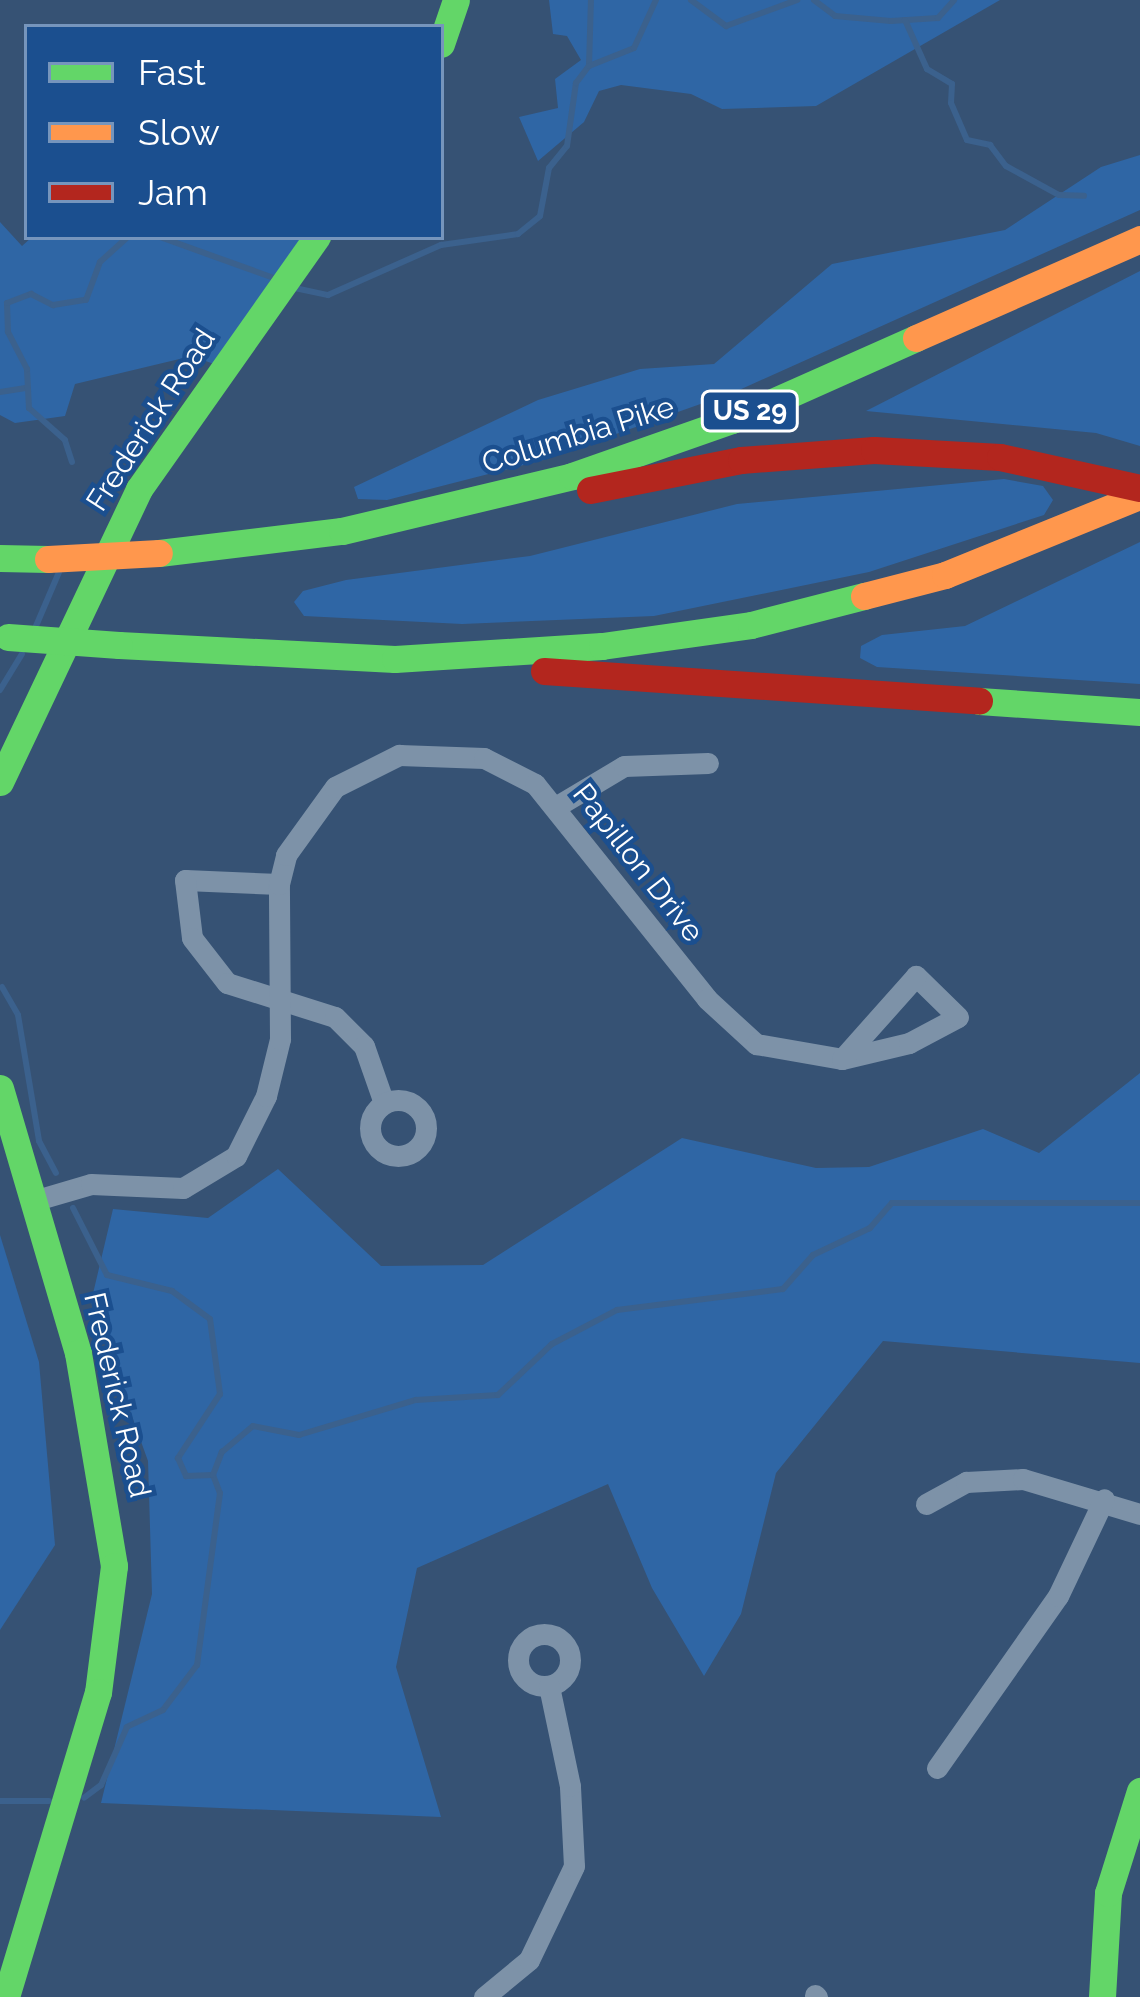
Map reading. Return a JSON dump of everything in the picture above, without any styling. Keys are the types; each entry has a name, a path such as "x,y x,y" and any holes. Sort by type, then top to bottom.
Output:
{"main road":[{"path":"444,35 456,0"},
{"name":"Columbia Pike","path":"0,558 159,553 342,531 657,447 1140,238"},
{"name":"Frederick Road","path":"2,769 139,489 315,240"},
{"path":"342,531 811,451 1000,457 1140,492"},
{"path":"395,659 602,646 752,625 945,575 1082,524 1140,492"},
{"path":"4,636 1140,712"},
{"name":"Frederick Road","path":"0,1088 98,1441 114,1604 98,1693 6,1997"},
{"path":"1102,1997 1108,1893 1140,1791"}],"street":[{"name":"Papillon Drive","path":"33,1201 91,1184 160,1192 221,1169 266,1096 284,999 279,884 315,805 356,772 399,755 484,758 535,784 734,1027 782,1053 842,1059 909,1043 958,1017 916,976 842,1059"},
{"path":"557,806 624,766 708,763"},
{"path":"279,884 185,880 185,912 206,964 227,982 284,999 350,1030 383,1103"},
{"path":"926,1504 946,1489 992,1479 1060,1484 1140,1514"},
{"path":"938,1768 1058,1596 1104,1499"},
{"path":"484,1997 529,1960 574,1866 570,1786 549,1685"}],"shaded area":[{"path":"549,0 1000,0 816,106 722,109 691,94 621,85 599,91 584,122 538,161 519,117 558,108 555,79 581,60 567,36 553,34"},
{"path":"1140,155 1140,210 737,391 543,460 387,500 358,499 354,487 538,400 640,369 714,364 832,264 1005,230 1101,167"},
{"path":"0,222 22,246 29,240 315,240 222,367 192,356 75,384 65,416 15,423 0,415"},
{"path":"1140,271 1140,446 1096,433 866,411"},
{"path":"1004,479 1043,486 1053,500 1044,515 869,572 654,616 462,624 304,616 294,602 303,591 346,580 530,556 737,504"},
{"path":"1140,542 1140,684 877,667 860,658 861,646 882,635 965,626"},
{"path":"1140,1073 1140,1363 883,1341 776,1473 741,1614 704,1676 652,1588 608,1484 417,1568 396,1667 441,1817 101,1803 152,1594 148,1461 91,1302 113,1209 208,1218 278,1169 381,1266 483,1265 682,1138 816,1168 869,1167 983,1129 1039,1153"},
{"path":"0,1235 39,1362 55,1545 0,1630"}],"waterway":[{"path":"589,66 591,0"},
{"path":"290,287 328,295 441,245 518,234 540,216 549,168 567,146 576,83 589,66 634,48 656,0"},
{"path":"691,0 726,26 797,0"},
{"path":"814,0 835,16 891,21 938,18 954,0"},
{"path":"905,20 927,69 952,84 951,103 967,140 990,145 1006,166 1059,195 1084,196"},
{"path":"72,462 65,440 29,408 27,369 8,332 7,303 31,294 53,305 86,300 100,262 125,240"},
{"path":"168,240 274,278"},
{"path":"0,392 26,388"},
{"path":"36,626 59,572"},
{"path":"0,690 22,654"},
{"path":"2,987 18,1015 39,1141 56,1173"},
{"path":"213,1475 222,1452 253,1426 299,1435 416,1400 498,1395 552,1344 617,1310 783,1289 813,1255 870,1228 892,1203 1140,1203"},
{"path":"73,1208 107,1275 172,1291 210,1319 220,1394 178,1458 186,1476 213,1475 220,1493 197,1665 163,1710 127,1727 101,1785 84,1798"},
{"path":"0,1801 49,1801"}],"traffic: fast":[{"path":"444,35 456,0"},
{"path":"0,782 139,489 315,240"},
{"path":"159,553 342,531 572,476 732,420 916,338"},
{"path":"0,558 48,559"},
{"path":"119,645 395,659 602,646 751,625 864,596"},
{"path":"8,637 119,645"},
{"path":"979,701 1140,712"},
{"path":"0,1088 78,1353 114,1566 98,1692 6,1997"},
{"path":"1102,1997 1108,1893 1140,1791"}],"traffic: slow":[{"path":"916,338 1140,239"},
{"path":"864,596 945,575 1140,496"},
{"path":"48,559 159,553"}],"traffic: jam":[{"path":"590,490 741,460 874,450 1000,457 1140,488"},
{"path":"544,671 979,701"}]}
